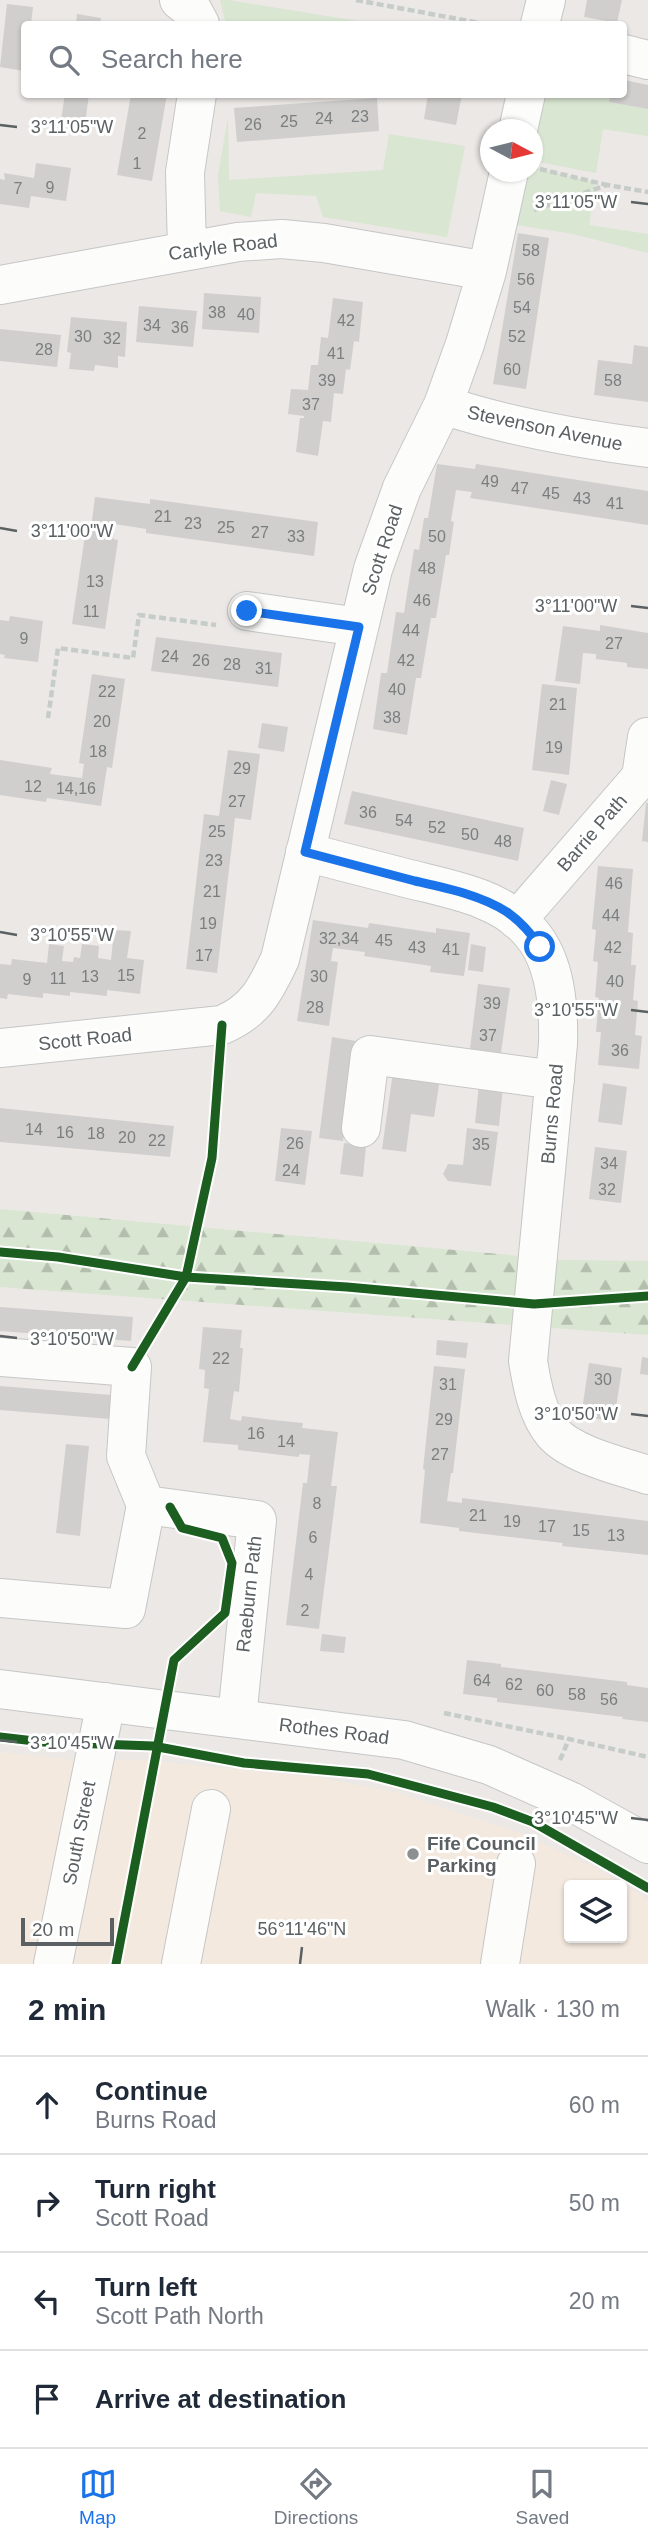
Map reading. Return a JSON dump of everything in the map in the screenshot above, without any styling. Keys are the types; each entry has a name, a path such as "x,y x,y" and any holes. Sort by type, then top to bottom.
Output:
{"street":[{"path":"179,0 193,11 198,21"},
{"path":"541,21 546,0"},
{"path":"627,55 648,60"},
{"path":"187,250 185,172 196,98"},
{"path":"520,119 525,98"},
{"name":"Scott Road","path":"0,1048 222,1025 241,1017 258,1001 280,959 373,569 402,488 443,405 465,344 487,271 507,182"},
{"name":"Carlyle Road","path":"0,285 187,250 282,239 324,243 487,271"},
{"name":"Stevenson Avenue","path":"443,405 481,418 607,443 648,448"},
{"path":"247,611 359,627"},
{"name":"Barrie Path","path":"517,920 641,777 647,737"},
{"name":"Burns Road","path":"305,852 461,893 505,911 530,931 540,947 559,1011 528,1362 532,1388 553,1433 572,1448 648,1475"},
{"path":"361,1128 370,1055 555,1080"},
{"path":"0,1357 132,1367 126,1456 146,1505 126,1609 0,1598"},
{"name":"Raeburn Path","path":"146,1505 257,1520 237,1718"},
{"name":"Rothes Road","path":"0,1689 404,1740 489,1765 570,1801 648,1844"},
{"name":"South Street","path":"52,1964 106,1702"},
{"path":"181,1964 211,1810"},
{"path":"499,1964 516,1864"}],"path":[{"path":"356,0 469,21"},
{"path":"543,169 648,192"},
{"path":"498,222 607,185"},
{"path":"48,718 58,648 133,658 139,615 226,627 247,611"},
{"path":"546,1790 569,1739 648,1757"}],"shaded area":[{"path":"0,1752 63,1759 141,1760 314,1777 394,1792 521,1833 615,1880 564,1880 564,1943 627,1943 627,1887 648,1899 648,1964 0,1964"}],"green space":[{"path":"220,0 358,21 225,21"},
{"path":"527,98 610,98 609,102 648,109 648,136 603,129 596,173 543,163 543,119 530,119"},
{"path":"228,117 229,180 383,170 389,134 465,146 447,237 323,217 316,196 256,193 251,217 220,211 218,175"},
{"path":"543,169 595,182 589,225 648,234 648,253 573,234 498,222 507,182 543,182"},
{"path":"0,1209 564,1260 648,1261 648,1335 0,1287"}],"building":[{"path":"587,0 622,0 617,21 584,17"},
{"path":"7,4 33,7 31,21 21,21 21,70 0,67"},
{"path":"77,14 101,18 100,21 76,21"},
{"path":"627,81 648,85 648,109 609,102 610,98 627,98"},
{"path":"64,98 88,98 85,124 61,120"},
{"path":"130,98 166,98 152,181 117,175"},
{"path":"377,98 379,131 237,142 234,108"},
{"path":"427,98 461,98 456,125 424,119"},
{"path":"36,163 71,168 66,201 31,196 29,208 0,204 0,179 5,180 4,173 34,178"},
{"path":"518,233 549,238 526,389 493,384"},
{"path":"204,293 261,297 259,333 202,329"},
{"path":"333,298 363,302 359,342 354,341 350,370 346,369 343,394 334,393 331,422 323,421 318,456 296,452 300,418 304,416 288,414 291,389 308,390 311,365 318,365 321,337 328,338"},
{"path":"139,306 197,311 193,347 136,342"},
{"path":"71,317 127,322 125,357 118,356 118,368 95,365 94,371 69,369 71,353 67,352"},
{"path":"0,329 61,335 57,367 0,361"},
{"path":"634,345 648,347 648,402 594,395 598,360 632,364"},
{"path":"437,464 475,469 476,464 648,491 648,525 470,498 472,492 456,490 449,555 446,555 436,618 431,618 421,678 416,678 407,735 373,729 381,673 387,673 396,612 404,613 414,549 419,550 424,518 428,518"},
{"path":"95,497 150,504 150,499 318,522 314,556 146,533 146,529 115,524 113,539 118,540 105,629 72,624 85,535 90,536"},
{"path":"10,616 43,621 38,662 4,658 5,655 0,654 0,620 9,621"},
{"path":"600,625 648,633 648,669 627,667 627,663 596,659 596,654 583,653 580,684 555,681 563,626 600,631"},
{"path":"156,637 282,653 278,687 151,671"},
{"path":"92,674 125,679 112,768 107,767 101,806 47,798 46,802 0,795 0,760 52,768 50,774 82,778 84,764 79,763"},
{"path":"542,684 577,688 569,775 532,770"},
{"path":"262,723 288,727 284,752 258,748"},
{"path":"228,750 260,754 251,820 235,818 217,973 186,969 204,814 219,816"},
{"path":"551,780 567,784 559,815 543,811"},
{"path":"352,791 524,828 518,861 344,824"},
{"path":"648,803 648,842 642,841"},
{"path":"598,866 633,869 628,932 633,933 631,965 636,965 633,1000 638,1001 635,1035 642,1036 639,1069 598,1065 601,1032 596,1032 599,998 595,997 598,962 593,961 596,930 592,929"},
{"path":"313,920 368,928 369,923 436,933 436,928 470,933 464,976 430,972 431,966 364,956 365,952 333,948 331,961 338,962 329,1026 297,1021"},
{"path":"114,930 131,931 127,958 144,960 140,994 107,990 107,996 70,992 70,996 43,993 43,998 8,994 7,999 0,998 0,964 11,965 12,959 47,963 49,944 64,946 62,961 73,962 74,957 80,958 82,944 99,946 98,958 111,960"},
{"path":"471,944 486,947 483,972 468,970"},
{"path":"478,984 510,988 501,1053 470,1049"},
{"path":"332,1037 356,1041 343,1141 319,1138"},
{"path":"393,1072 440,1079 434,1117 411,1114 406,1152 382,1149"},
{"path":"603,1083 627,1087 622,1125 598,1122"},
{"path":"479,1084 503,1087 499,1126 475,1123"},
{"path":"0,1108 174,1126 170,1157 0,1142"},
{"path":"281,1128 312,1131 305,1185 275,1181"},
{"path":"467,1128 498,1132 491,1186 448,1181 443,1174 448,1164 463,1165"},
{"path":"344,1143 366,1146 363,1177 340,1174"},
{"path":"595,1147 627,1151 621,1203 589,1199"},
{"path":"0,1307 133,1317 131,1341 0,1331"},
{"path":"203,1327 242,1330 239,1392 234,1391 230,1419 241,1421 242,1416 303,1423 302,1428 338,1432 331,1486 337,1486 319,1629 286,1625 303,1483 307,1483 310,1455 299,1454 299,1457 238,1450 238,1445 203,1442 209,1389 204,1388 205,1370 199,1369"},
{"path":"437,1340 468,1343 466,1358 436,1355"},
{"path":"642,1357 648,1358 648,1375 640,1374"},
{"path":"589,1363 622,1368 614,1421 581,1417"},
{"path":"434,1366 465,1369 453,1473 447,1501 462,1503 462,1498 648,1521 648,1555 562,1546 563,1543 459,1531 459,1528 420,1523"},
{"path":"0,1386 111,1395 110,1419 0,1410"},
{"path":"66,1444 89,1446 80,1536 56,1533"},
{"path":"322,1634 346,1637 344,1653 320,1651"},
{"path":"467,1660 501,1664 501,1667 627,1682 627,1685 648,1688 648,1722 497,1702 497,1698 463,1694"}],"cycle path":[{"path":"132,1367 186,1277 212,1158 222,1025"},
{"path":"0,1252 58,1257 186,1277 347,1287 534,1304 648,1296"},
{"path":"116,1964 174,1660 225,1613 232,1563 222,1538 182,1528 170,1507"},
{"path":"0,1737 43,1742 153,1746 244,1763 368,1774 493,1807 533,1822 648,1888"}],"place":[{"name":"Fife Council Parking","path":"413,1854"}],"route":[{"path":"247,611 359,627 305,852 484,901 517,920 530,931 540,947"}]}
